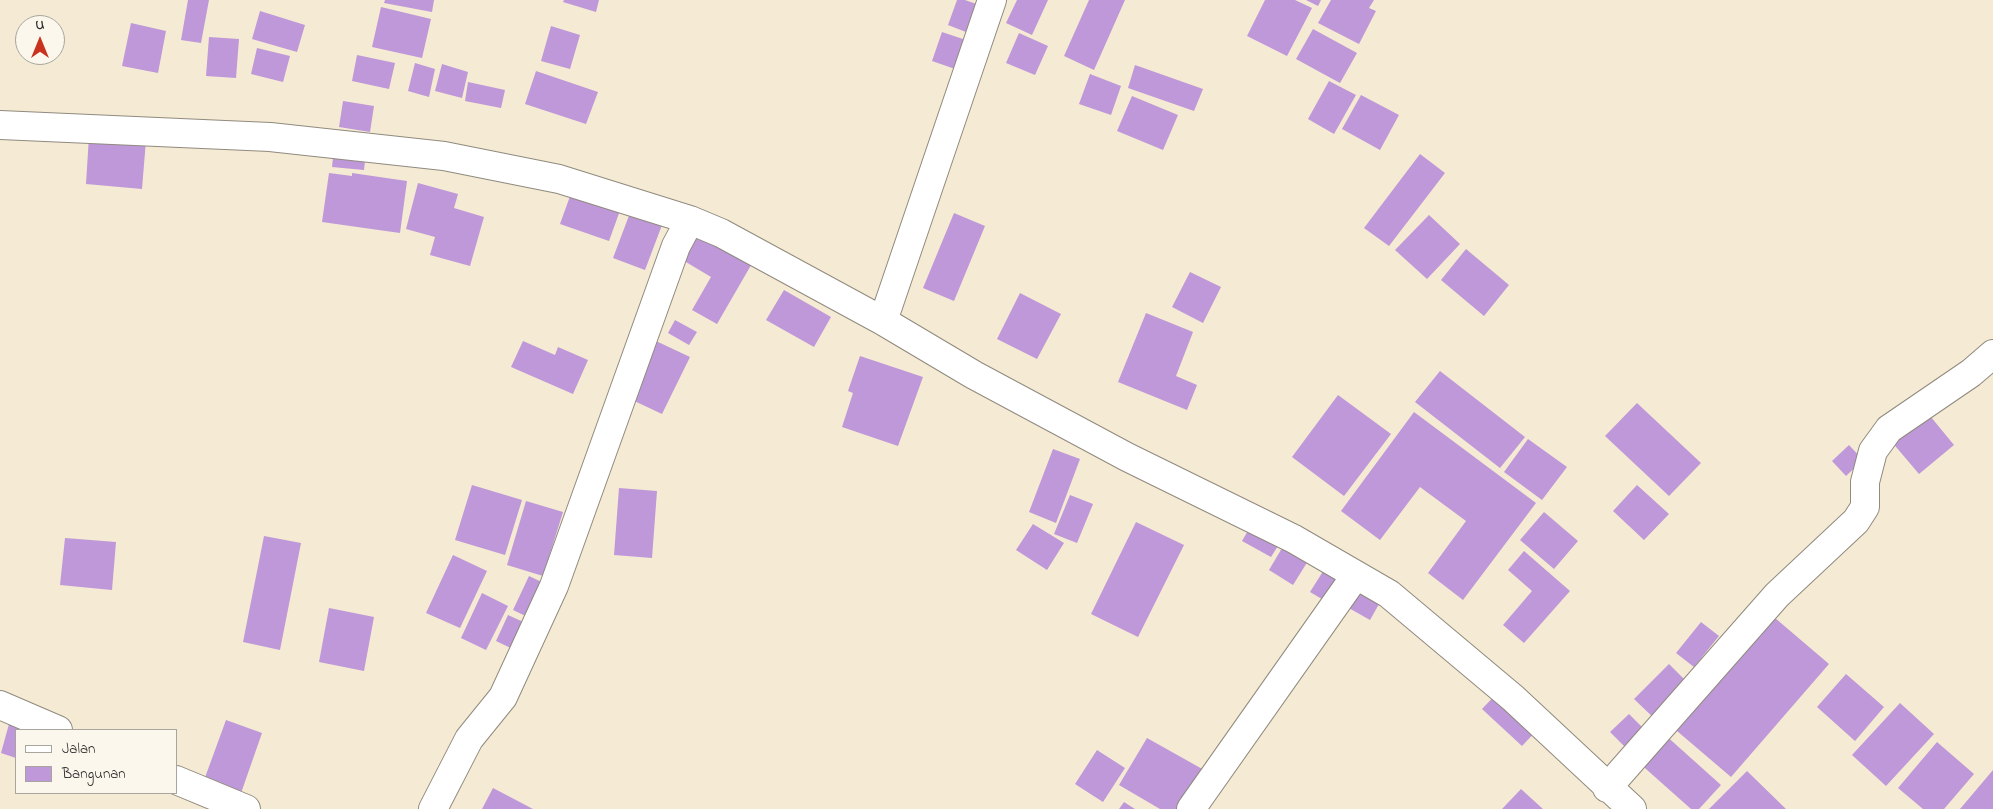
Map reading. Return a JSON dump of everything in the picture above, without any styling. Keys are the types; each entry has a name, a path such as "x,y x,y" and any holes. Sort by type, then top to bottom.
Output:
{"street":[{"path":"883,321 992,0"},
{"path":"0,125 270,137 444,156 559,179 690,220 721,233 883,321 1127,458 1294,539 1389,594 1513,698 1607,788 1632,809"},
{"path":"433,809 469,739 503,697 554,586 676,246 690,220"},
{"path":"1607,788 1778,595 1856,521 1865,506 1865,482 1873,451 1889,429 1971,372 1993,354"},
{"path":"1191,809 1356,576"},
{"path":"0,706 56,729"},
{"path":"178,781 246,809"}],"building":[{"path":"188,0 209,0 201,43 181,40"},
{"path":"385,0 434,0 432,12 384,3"},
{"path":"564,0 599,0 596,12 563,2"},
{"path":"957,0 965,0 982,6 971,34 948,25"},
{"path":"1017,0 1048,0 1032,35 1006,23"},
{"path":"1089,0 1125,0 1094,70 1064,56"},
{"path":"1265,0 1295,0 1312,8 1287,56 1247,36"},
{"path":"1306,0 1321,0 1318,6"},
{"path":"1331,0 1374,0 1369,8 1376,11 1359,44 1318,23"},
{"path":"381,7 431,19 422,58 372,47"},
{"path":"260,11 305,25 297,52 252,39"},
{"path":"131,23 166,31 158,73 122,66"},
{"path":"551,26 580,35 570,69 541,61"},
{"path":"1313,29 1357,53 1340,83 1296,59"},
{"path":"942,32 969,41 958,70 932,61"},
{"path":"1019,33 1048,46 1035,75 1006,63"},
{"path":"209,37 239,39 236,78 206,76"},
{"path":"257,48 290,56 283,82 251,74"},
{"path":"357,55 395,63 389,89 352,81"},
{"path":"415,63 435,69 429,97 408,91"},
{"path":"442,64 468,72 462,98 435,91"},
{"path":"1135,65 1203,89 1194,111 1128,88"},
{"path":"536,71 598,92 586,124 525,104"},
{"path":"1090,74 1121,86 1111,115 1079,104"},
{"path":"1329,81 1356,95 1334,134 1308,119"},
{"path":"468,82 505,90 501,108 465,101"},
{"path":"1361,95 1399,115 1380,150 1342,129"},
{"path":"1132,96 1178,115 1163,150 1117,131"},
{"path":"343,101 374,106 370,132 339,127"},
{"path":"89,136 146,140 142,189 86,184"},
{"path":"334,148 366,151 364,170 332,167"},
{"path":"1420,154 1445,173 1389,246 1364,228"},
{"path":"329,173 352,176 352,173 407,181 400,233 322,222"},
{"path":"418,183 458,194 454,208 484,217 470,266 430,255 435,237 406,229"},
{"path":"573,188 622,205 609,241 560,224"},
{"path":"630,213 662,225 645,270 613,258"},
{"path":"954,213 985,226 954,301 923,288"},
{"path":"1429,215 1460,244 1427,279 1395,250"},
{"path":"699,229 754,260 717,324 692,310 711,277 681,259"},
{"path":"1466,249 1509,285 1484,316 1441,280"},
{"path":"1190,272 1221,287 1203,323 1172,307"},
{"path":"784,290 831,317 814,347 766,320"},
{"path":"1020,293 1061,314 1037,359 997,339"},
{"path":"1146,313 1193,332 1176,376 1197,385 1187,410 1118,382"},
{"path":"675,320 697,332 689,345 668,333"},
{"path":"523,341 555,355 558,347 588,360 573,394 511,367"},
{"path":"656,341 690,357 662,414 628,398"},
{"path":"860,356 923,377 898,446 842,427 853,393 848,391"},
{"path":"1440,371 1525,437 1500,468 1415,402"},
{"path":"1338,395 1391,434 1344,496 1292,457"},
{"path":"1637,403 1701,463 1669,496 1605,436"},
{"path":"1926,411 1954,445 1919,474 1891,441"},
{"path":"1414,412 1536,503 1463,600 1428,573 1466,521 1420,487 1380,540 1341,511"},
{"path":"1528,439 1567,467 1542,500 1504,472"},
{"path":"1849,445 1863,460 1846,476 1832,461"},
{"path":"1053,449 1080,459 1056,523 1029,512"},
{"path":"472,485 522,500 505,555 455,540"},
{"path":"1637,485 1669,514 1644,540 1613,511"},
{"path":"619,488 657,491 652,558 614,555"},
{"path":"1070,495 1093,504 1077,543 1054,534"},
{"path":"526,501 563,512 543,576 507,565"},
{"path":"1544,512 1578,541 1554,569 1520,540"},
{"path":"1136,522 1184,545 1138,637 1091,614"},
{"path":"1253,522 1283,538 1271,557 1242,541"},
{"path":"1033,524 1064,543 1047,570 1016,550"},
{"path":"264,536 301,543 280,650 243,642"},
{"path":"65,538 116,542 112,590 60,585"},
{"path":"1288,538 1313,553 1293,585 1269,570"},
{"path":"1524,551 1570,591 1524,643 1503,625 1532,591 1508,570"},
{"path":"453,555 487,571 460,628 426,613"},
{"path":"1327,565 1343,575 1327,602 1310,592"},
{"path":"529,576 550,586 534,620 513,610"},
{"path":"1359,583 1383,597 1370,620 1347,607"},
{"path":"482,593 508,606 486,650 461,638"},
{"path":"329,608 374,617 364,671 319,662"},
{"path":"1768,612 1829,664 1731,777 1670,725"},
{"path":"508,615 530,625 519,652 496,641"},
{"path":"1701,622 1719,636 1694,667 1676,653"},
{"path":"1669,664 1692,687 1658,722 1634,699"},
{"path":"1846,674 1884,707 1855,741 1817,707"},
{"path":"1499,691 1539,728 1522,746 1482,709"},
{"path":"1900,703 1934,734 1886,786 1852,755"},
{"path":"1629,714 1648,733 1629,751 1610,732"},
{"path":"226,720 262,733 240,796 203,783"},
{"path":"9,724 26,729 15,729 15,758 1,753"},
{"path":"1663,733 1721,785 1699,809 1691,809 1637,761"},
{"path":"1147,738 1204,770 1181,809 1160,809 1119,785"},
{"path":"1937,742 1974,774 1944,809 1923,809 1898,788"},
{"path":"1097,750 1125,768 1103,802 1075,784"},
{"path":"1993,770 1993,809 1960,809"},
{"path":"1747,771 1786,809 1709,809"},
{"path":"493,788 533,809 482,809"},
{"path":"1521,789 1543,809 1502,809"},
{"path":"1124,802 1135,809 1119,809"}]}
